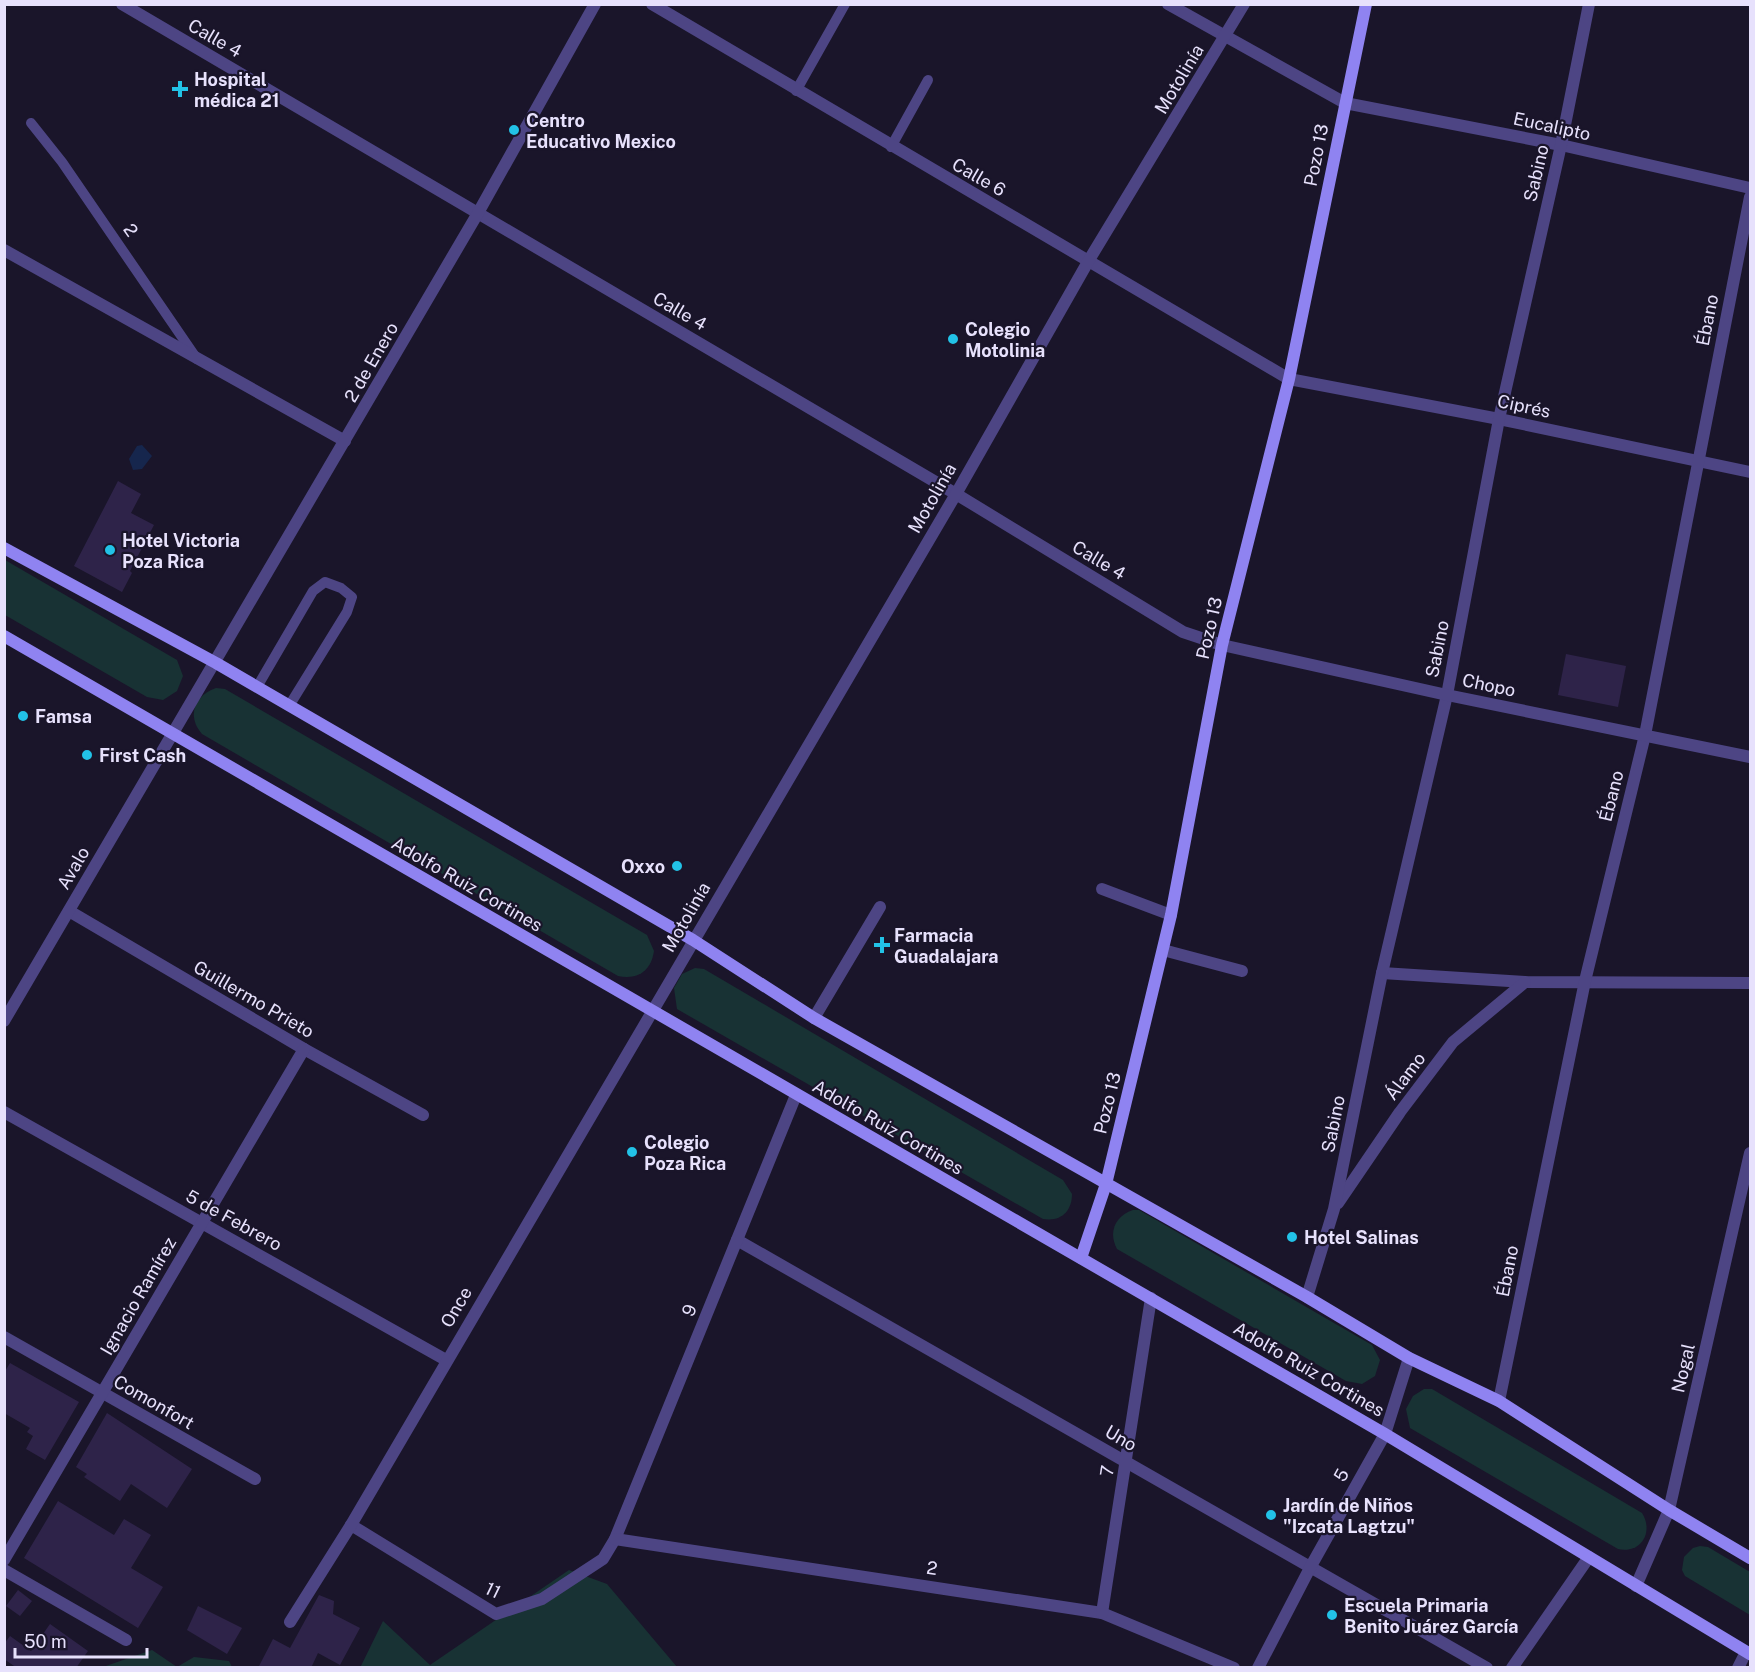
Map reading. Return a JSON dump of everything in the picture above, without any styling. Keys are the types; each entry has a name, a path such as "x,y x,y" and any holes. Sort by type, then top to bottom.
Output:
{"main road":[{"name":"Pozo 13","path":"1081,1258 1106,1184 1171,915 1222,645 1289,379 1366,4"},
{"path":"4,548 216,663 693,940 814,1018 1308,1297 1409,1358 1499,1401 1669,1510 1750,1558"},
{"name":"Adolfo Ruiz Cortines","path":"4,636 1385,1434 1748,1653"}],"street":[{"name":"Calle 4","path":"122,4 956,494 1182,632 1222,645"},
{"name":"2 de Enero","path":"172,733 216,663 478,213 595,4"},
{"name":"Calle 6","path":"652,4 891,147 1089,260 1289,379"},
{"name":"Eucalipto","path":"1168,4 1345,104 1561,145 1750,188"},
{"name":"Motolinía","path":"652,1010 956,494 1089,260 1244,4"},
{"name":"Sabino","path":"1308,1297 1334,1209 1382,973 1447,695 1499,418 1561,145 1589,4"},
{"name":"Ébano","path":"1499,1401 1585,981 1645,735 1750,197"},
{"name":"2","path":"4,250 345,441"},
{"name":"Ciprés","path":"1289,379 1499,418 1750,472"},
{"name":"Chopo","path":"1222,645 1447,695 1750,757"},
{"name":"Avalo","path":"4,1021 172,733"},
{"path":"1102,889 1171,915"},
{"path":"814,1018 880,907"},
{"name":"Guillermo Prieto","path":"69,911 304,1049 423,1115"},
{"path":"1163,950 1242,971"},
{"path":"1382,973 1525,982 1750,983"},
{"name":"Álamo","path":"1334,1209 1400,1112 1453,1042 1525,982"},
{"name":"Once","path":"290,1622 351,1526 652,1010"},
{"name":"Ignacio Ramírez","path":"4,1560 304,1049"},
{"name":"9","path":"615,1539 796,1095"},
{"name":"5 de Febrero","path":"4,1112 446,1360"},
{"name":"Nogal","path":"1636,1586 1669,1510 1750,1153"},
{"name":"Uno","path":"737,1240 1487,1668"},
{"name":"7","path":"1102,1612 1151,1298"},
{"name":"Comonfort","path":"4,1337 255,1479"},
{"name":"5","path":"1258,1668 1311,1566 1385,1434 1409,1358"},
{"name":"11","path":"351,1526 496,1614 542,1599 603,1559 615,1539"},
{"name":"2","path":"615,1539 1102,1612 1234,1668"},
{"path":"1512,1668 1589,1557"},
{"path":"4,1570 126,1640"},
{"path":"1738,1668 1748,1653"}],"lane":[{"path":"796,91 845,4"},
{"path":"891,147 928,80"},
{"name":"2","path":"31,123 62,162 198,359"},
{"path":"257,687 313,591 325,582 341,588 352,597 347,612 289,706"}],"green space":[{"path":"5,560 177,660 183,676 177,691 163,700 147,697 5,615"},
{"path":"216,688 225,689 647,935 654,951 647,969 632,977 618,976 202,734 194,720 195,707 203,696"},
{"path":"695,968 704,969 1063,1180 1072,1194 1068,1210 1055,1219 1043,1219 677,1009 674,988 682,974"},
{"path":"1133,1210 1139,1210 1372,1345 1380,1360 1375,1376 1362,1384 1346,1381 1117,1249 1113,1237 1115,1225 1122,1216"},
{"path":"1424,1389 1432,1389 1642,1513 1647,1527 1643,1540 1633,1548 1618,1549 1410,1428 1406,1409 1413,1396"},
{"path":"1708,1547 1750,1572 1750,1615 1685,1576 1682,1570 1684,1557 1693,1548"},
{"path":"569,1570 607,1584 677,1667 360,1668 383,1621 430,1665"},
{"path":"152,1650 177,1667 103,1667"},
{"path":"194,1657 229,1661 232,1667 177,1667"}],"water":[{"path":"142,445 152,456 142,469 133,470 129,459 137,446"}],"building":[{"path":"118,481 141,494 131,513 154,525 130,571 132,573 122,592 74,566"},
{"path":"1566,654 1626,666 1618,707 1558,695"},
{"path":"10,1363 79,1402 45,1460 26,1449 33,1436 27,1432 30,1428 4,1413 4,1373"},
{"path":"107,1413 192,1469 167,1508 131,1484 120,1501 84,1477 87,1474 76,1467"},
{"path":"58,1501 114,1535 124,1519 151,1535 131,1568 163,1587 138,1628 24,1558"},
{"path":"18,1590 32,1601 20,1616 6,1606"},
{"path":"319,1595 334,1601 333,1614 360,1628 340,1665 318,1653 311,1668 258,1668 273,1639 290,1648"},
{"path":"198,1606 242,1628 227,1654 187,1630"},
{"path":"50,1624 88,1651 76,1668 17,1668 4,1659 4,1644 10,1636 31,1651"}],"place":[{"name":"Hospital médica 21","path":"180,89"},
{"name":"Centro Educativo Mexico","path":"514,130"},
{"name":"Colegio Motolinia","path":"953,339"},
{"name":"Hotel Victoria Poza Rica","path":"110,550"},
{"name":"Famsa","path":"23,716"},
{"name":"First Cash","path":"87,755"},
{"name":"Oxxo","path":"677,866"},
{"name":"Farmacia Guadalajara","path":"882,945"},
{"name":"Colegio Poza Rica","path":"632,1152"},
{"name":"Hotel Salinas","path":"1292,1237"},
{"name":"Jardín de Niños \"Izcata Lagtzu\"","path":"1271,1515"},
{"name":"Escuela Primaria Benito Juárez García","path":"1332,1615"}]}
